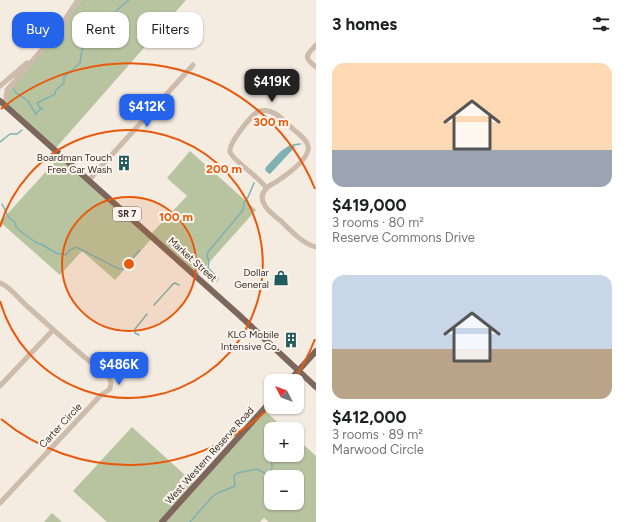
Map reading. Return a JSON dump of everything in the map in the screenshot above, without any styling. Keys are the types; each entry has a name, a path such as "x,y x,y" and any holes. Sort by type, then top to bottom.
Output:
{"main road":[{"name":"Market Street","path":"2,103 239,315 316,387"},
{"path":"295,374 316,351"},
{"name":"West Western Reserve Road","path":"162,522 264,409"}],"street":[{"path":"2,103 7,90 54,36 78,0"},
{"path":"316,45 308,52 307,57 308,61 316,67"},
{"path":"0,86 34,58"},
{"path":"89,180 193,65"},
{"path":"266,188 259,178 233,157 230,152 230,146 233,140 253,116 259,111 268,110 276,114 302,138 308,145 309,152 305,159 266,188 262,194 262,201 269,210 304,242 316,246"},
{"name":"Carter Circle","path":"0,283 7,286 13,294 108,377 111,382 111,386 0,503"},
{"path":"0,386 53,330"}],"green space":[{"path":"81,0 186,0 175,12 137,12 137,48 144,48 55,149 5,105 9,90 43,48 64,48 64,21"},
{"path":"190,151 256,210 197,276 153,237 115,280 82,251 60,275 0,222 61,155 150,235 187,196 167,178"},
{"path":"263,409 264,414 268,414 277,422 264,422 264,462 304,462 304,445 316,456 316,522 269,522 264,518 260,522 107,522 73,491 132,427 196,485"},
{"path":"52,513 62,522 44,522"}],"water":[{"path":"290,145 295,147 270,174 268,173 265,170 266,167 281,151"}],"waterway":[{"path":"41,109 37,103 55,94 56,90 64,83 64,77 80,63 82,50 85,44 103,24 129,0"},
{"path":"14,89 15,92 27,100 36,114"},
{"path":"35,115 41,108 43,109"},
{"path":"0,142 10,134 17,134 22,130"},
{"path":"293,145 300,144"},
{"path":"217,281 218,278 208,268 208,252 243,210 244,203 254,183"},
{"path":"2,204 9,218 15,222 16,227 37,243 56,253 66,255 70,250 76,247 119,269 123,269 140,250"},
{"path":"154,305 173,284 175,283 179,285"},
{"path":"139,335 135,333 135,329 147,314"},
{"path":"190,522 212,497 235,486 234,476 237,473 257,469 266,474 269,473 272,468 272,462"}],"place":[{"name":"Boardman Touch Free Car Wash","path":"124,163"},
{"name":"Dollar General","path":"281,278"},
{"name":"KLG Mobile Intensive Co.","path":"291,340"}]}
